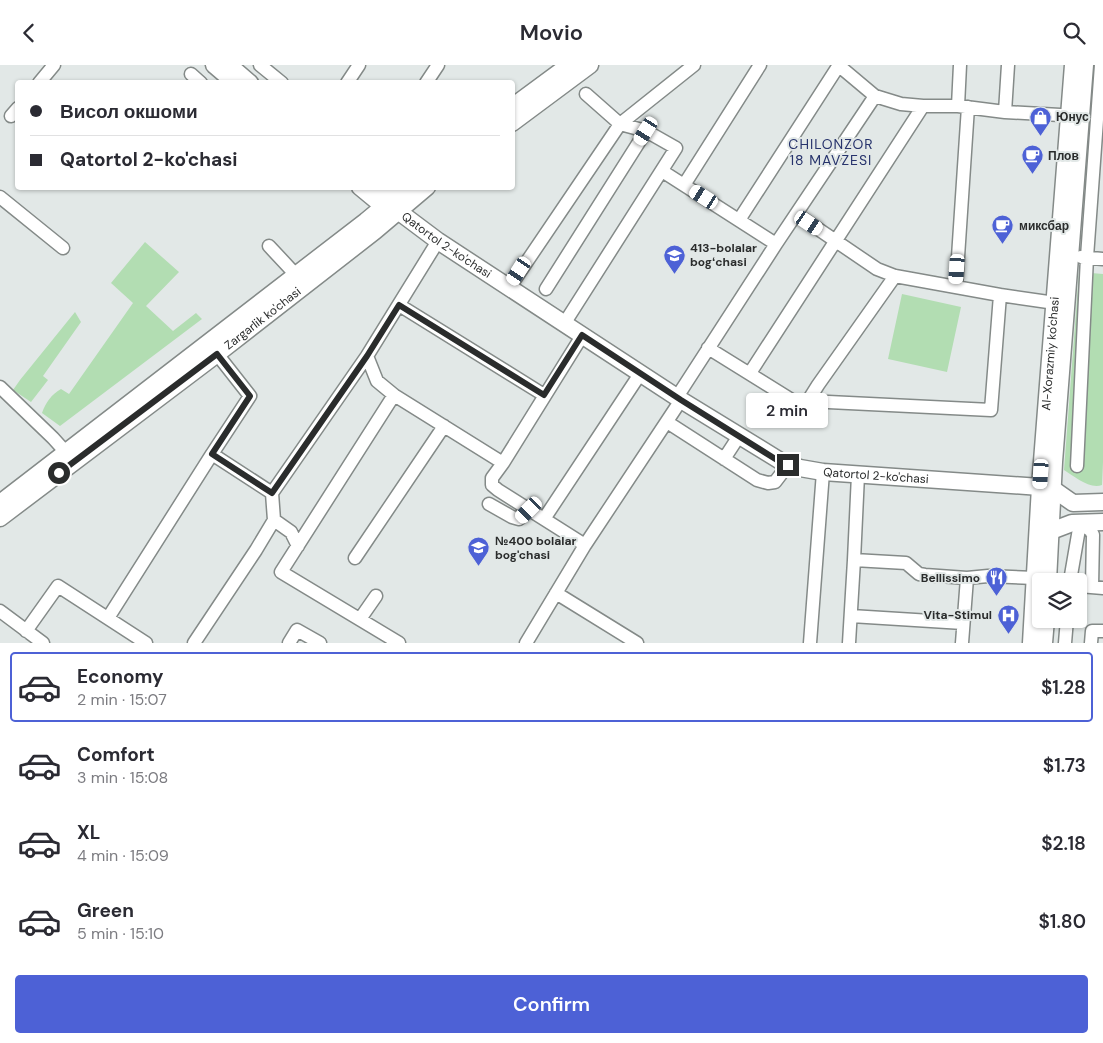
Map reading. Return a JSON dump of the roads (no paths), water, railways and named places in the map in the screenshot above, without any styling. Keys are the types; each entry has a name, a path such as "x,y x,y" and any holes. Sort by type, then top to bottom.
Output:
{"main road":[{"path":"214,65 231,77"},
{"path":"515,105 569,65"},
{"path":"515,121 590,65"},
{"name":"Al-Xorazmiy ko'chasi","path":"1073,65 1087,119"},
{"name":"Al-Xorazmiy ko'chasi","path":"1042,573 1051,531 1046,488 1064,256 1087,119 1085,65"},
{"path":"365,190 391,206"},
{"path":"380,190 391,206"},
{"name":"Zargarlik ko'chasi","path":"0,503 70,457 217,354 364,239 404,190"},
{"name":"Zargarlik ko'chasi","path":"0,518 70,457 296,275 391,206 422,190"},
{"name":"Qatortol 2-ko'chasi","path":"391,206 438,241 564,324 679,399 788,465 823,472 1046,488"},
{"path":"1046,488 1073,503 1103,502"},
{"path":"1046,488 1076,523"},
{"name":"Al-Xorazmiy ko'chasi","path":"1041,573 1038,510 1046,488"},
{"path":"1076,523 1080,503"},
{"path":"1051,531 1076,523 1103,522"},
{"name":"Al-Xorazmiy ko'chasi","path":"1031,643 1033,628"},
{"path":"1044,643 1045,628"}],"street":[{"path":"42,80 54,65"},
{"path":"260,65 278,80"},
{"path":"350,80 359,65"},
{"path":"428,80 438,65"},
{"path":"509,288 620,124 694,65"},
{"path":"684,185 760,65"},
{"path":"739,220 838,65 875,95 901,104 963,107 1087,119"},
{"path":"956,287 963,107 960,65"},
{"path":"1005,111 1008,65"},
{"path":"1078,466 1087,257 1087,119 1101,65"},
{"path":"191,74 198,80"},
{"path":"564,324 676,148 646,131 620,124 586,94"},
{"path":"526,643 586,545 667,422 708,348 875,95"},
{"path":"750,373 923,106"},
{"path":"546,289 646,131"},
{"path":"662,171 776,244"},
{"path":"0,197 63,248"},
{"path":"796,214 878,269 895,276 1060,304"},
{"path":"194,643 274,520 272,493 367,356 438,241"},
{"path":"269,246 296,275"},
{"path":"1064,256 1103,259"},
{"path":"808,401 895,276"},
{"path":"708,348 795,402 808,401 990,410 1000,295"},
{"path":"399,305 544,395"},
{"path":"582,335 492,478 492,485 586,545"},
{"path":"108,619 250,396 217,354"},
{"path":"367,356 377,381 394,395 503,463"},
{"path":"544,519 640,373"},
{"path":"0,387 54,438 70,457"},
{"path":"394,395 281,572 399,643"},
{"path":"667,422 757,480 768,483 775,482 788,465"},
{"path":"355,557 444,426"},
{"path":"724,459 739,436"},
{"path":"212,454 272,493"},
{"path":"810,643 823,472"},
{"path":"849,643 858,475"},
{"path":"489,504 519,519 529,510"},
{"path":"274,520 291,532 298,546"},
{"path":"1071,573 1076,523 1092,531 1098,550 1097,588"},
{"path":"854,560 906,563 920,574 967,579 988,576 1032,578"},
{"path":"962,643 967,579"},
{"path":"26,631 58,586 146,643"},
{"path":"556,593 637,643"},
{"path":"360,619 376,596"},
{"path":"0,611 43,643"},
{"path":"850,616 963,623"},
{"path":"1065,643 1066,628"},
{"path":"289,643 297,630 320,643"},
{"path":"1091,643 1092,631 1103,631"}],"place":[{"name":"Юнус","path":"1040,136"},
{"name":"Плов","path":"1032,175"},
{"name":"миксбар","path":"1003,245"},
{"name":"413-bolalar bogʻchasi","path":"674,274"},
{"name":"№400 bolalar bog'chasi","path":"479,567"},
{"name":"Bellissimo","path":"996,597"},
{"name":"Vita-Stimul","path":"1008,634"}],"district":[{"name":"CHILONZOR 18 MAVZESI","path":"831,152"}]}
